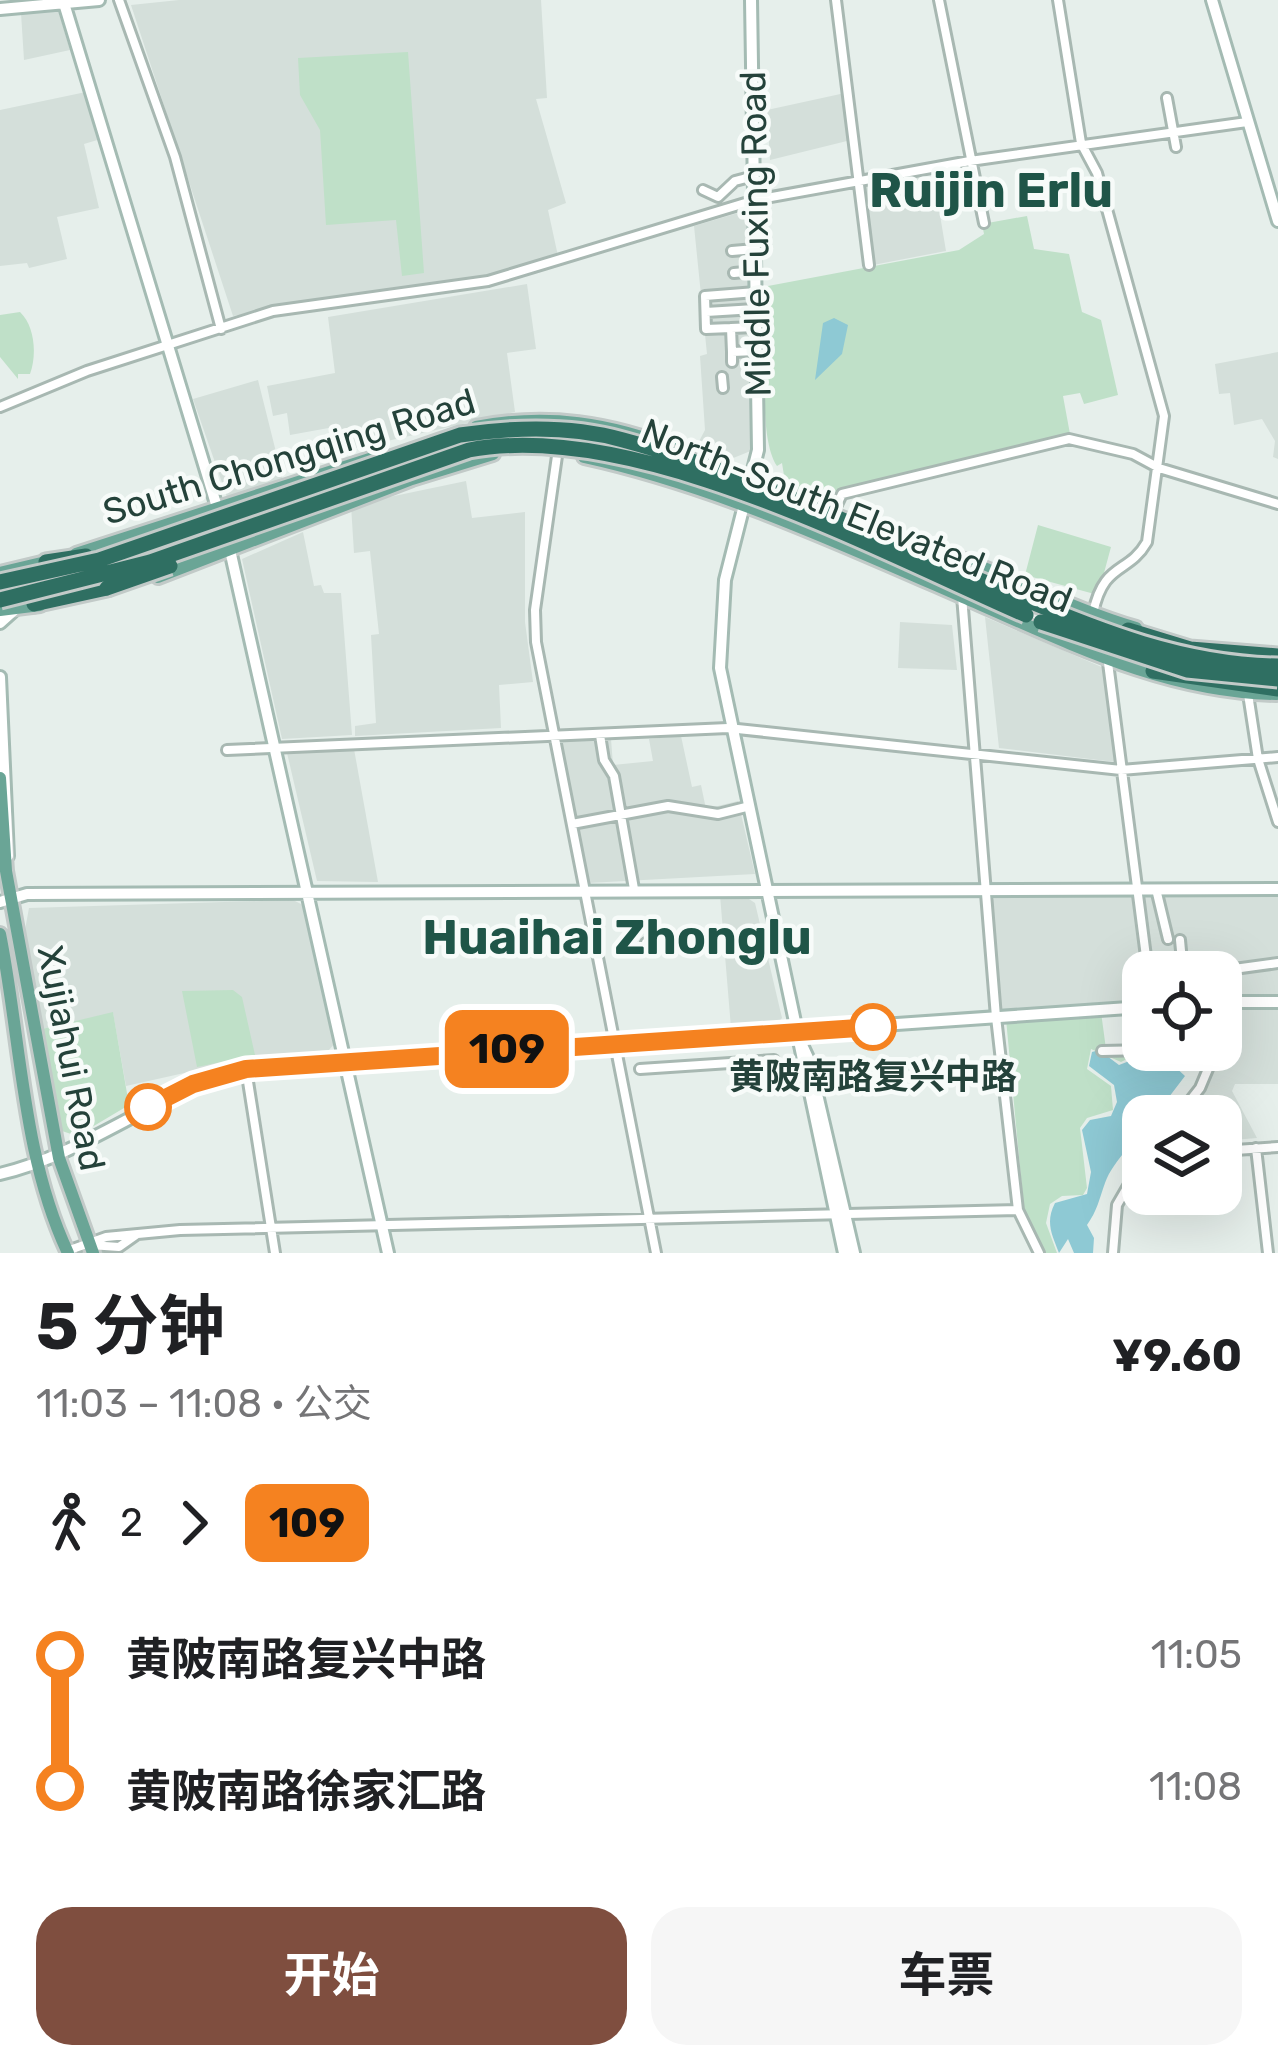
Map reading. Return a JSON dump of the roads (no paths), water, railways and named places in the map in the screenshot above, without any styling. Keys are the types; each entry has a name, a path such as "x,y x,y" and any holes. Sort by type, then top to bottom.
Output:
{"highway":[{"name":"North-South Elevated Road","path":"2,574 99,560 460,435 514,428 563,430 622,439 1160,640 1222,654 1278,659"},
{"name":"North-South Elevated Road","path":"0,600 135,567 469,450 516,441 618,452 837,533 1041,622 1187,670 1278,686"},
{"path":"46,562 95,554 308,482 348,473"},
{"path":"27,605 107,588 389,478"}],"main road":[{"name":"South Chongqing Road","path":"0,612 97,598 222,530 408,447 518,418 562,419 615,428 777,487 890,539 1094,620 1203,647 1278,659"},
{"name":"South Chongqing Road","path":"2,574 222,530 514,450 558,453 628,467 742,507 1108,658"},
{"path":"0,600 27,605"},
{"path":"1108,658 1278,686"},
{"path":"1108,658 1169,682 1247,694 1278,686"},
{"name":"Xujiahui Road","path":"0,778 5,899 59,1158 99,1250"},
{"name":"Xujiahui Road","path":"0,855 6,871"},
{"name":"Xujiahui Road","path":"0,934 49,1212 68,1252"}],"street":[{"path":"0,9 99,0"},
{"path":"119,0 175,158 221,328"},
{"name":"Middle Fuxing Road","path":"751,0 758,450 722,600 720,668 728,728 796,1032 809,1060 854,1253"},
{"path":"836,0 868,265"},
{"path":"939,0 984,223"},
{"path":"1058,0 1081,143 1096,173 1150,352 1163,416 1147,542 1141,553 1106,575 1094,620 1108,658 1145,951"},
{"path":"1212,0 1278,221"},
{"path":"64,2 222,530 388,1253"},
{"path":"1167,98 1176,147"},
{"path":"0,407 87,371 273,311 488,281 755,200 1081,143 1247,122"},
{"path":"703,190 718,197 731,191 735,181 754,176"},
{"path":"718,197 722,213"},
{"path":"733,251 755,249"},
{"path":"734,272 756,271"},
{"path":"756,292 705,296 706,329 756,327"},
{"path":"730,328 737,310 736,293"},
{"path":"720,295 732,357 758,350"},
{"path":"706,312 757,309"},
{"path":"562,419 535,620 656,1253"},
{"path":"834,511 842,494 1069,439 1133,454 1159,468 1278,504"},
{"path":"962,596 996,1017 1018,1210 1039,1253"},
{"path":"0,623 27,605"},
{"path":"0,677 10,844 6,871"},
{"path":"1247,694 1258,759 1278,822"},
{"path":"227,750 728,728 1121,770 1278,757"},
{"path":"600,735 623,815 634,889"},
{"path":"572,824 668,806 718,814 746,807"},
{"path":"1156,888 1168,939"},
{"path":"5,899 585,889 1278,889"},
{"path":"646,943 722,936"},
{"path":"1180,940 1181,951"},
{"path":"1242,968 1278,963"},
{"path":"1242,1003 1278,1002"},
{"path":"0,1174 59,1158 193,1084 246,1069 1122,1007"},
{"path":"1102,1051 1122,1051"},
{"path":"640,1069 774,1060"},
{"path":"246,1069 275,1253"},
{"path":"1256,1148 1268,1253"},
{"path":"1242,1149 1278,1148"},
{"path":"1113,1253 1122,1198"},
{"path":"68,1252 99,1250 139,1234 1018,1210"},
{"name":"Middle Fuxing Road","path":"842,1217 844,1253"},
{"path":"99,1250 139,1234"}],"water":[{"path":"834,318 848,325 842,354 815,380 823,323"},
{"path":"1099,1050 1122,1064 1122,1071 1180,1071 1185,1076 1170,1095 1122,1095 1122,1155 1087,1225 1094,1238 1093,1253 1074,1253 1068,1239 1059,1253 1050,1222 1055,1203 1087,1194 1091,1172 1082,1130 1090,1120 1111,1116 1117,1102 1114,1085 1089,1066 1092,1052"}],"place":[{"name":"黄陂南路复兴中路","path":"873,1027"}],"district":[{"name":"Ruijin Erlu","path":"991,190"},
{"name":"Huaihai Zhonglu","path":"617,937"}]}
